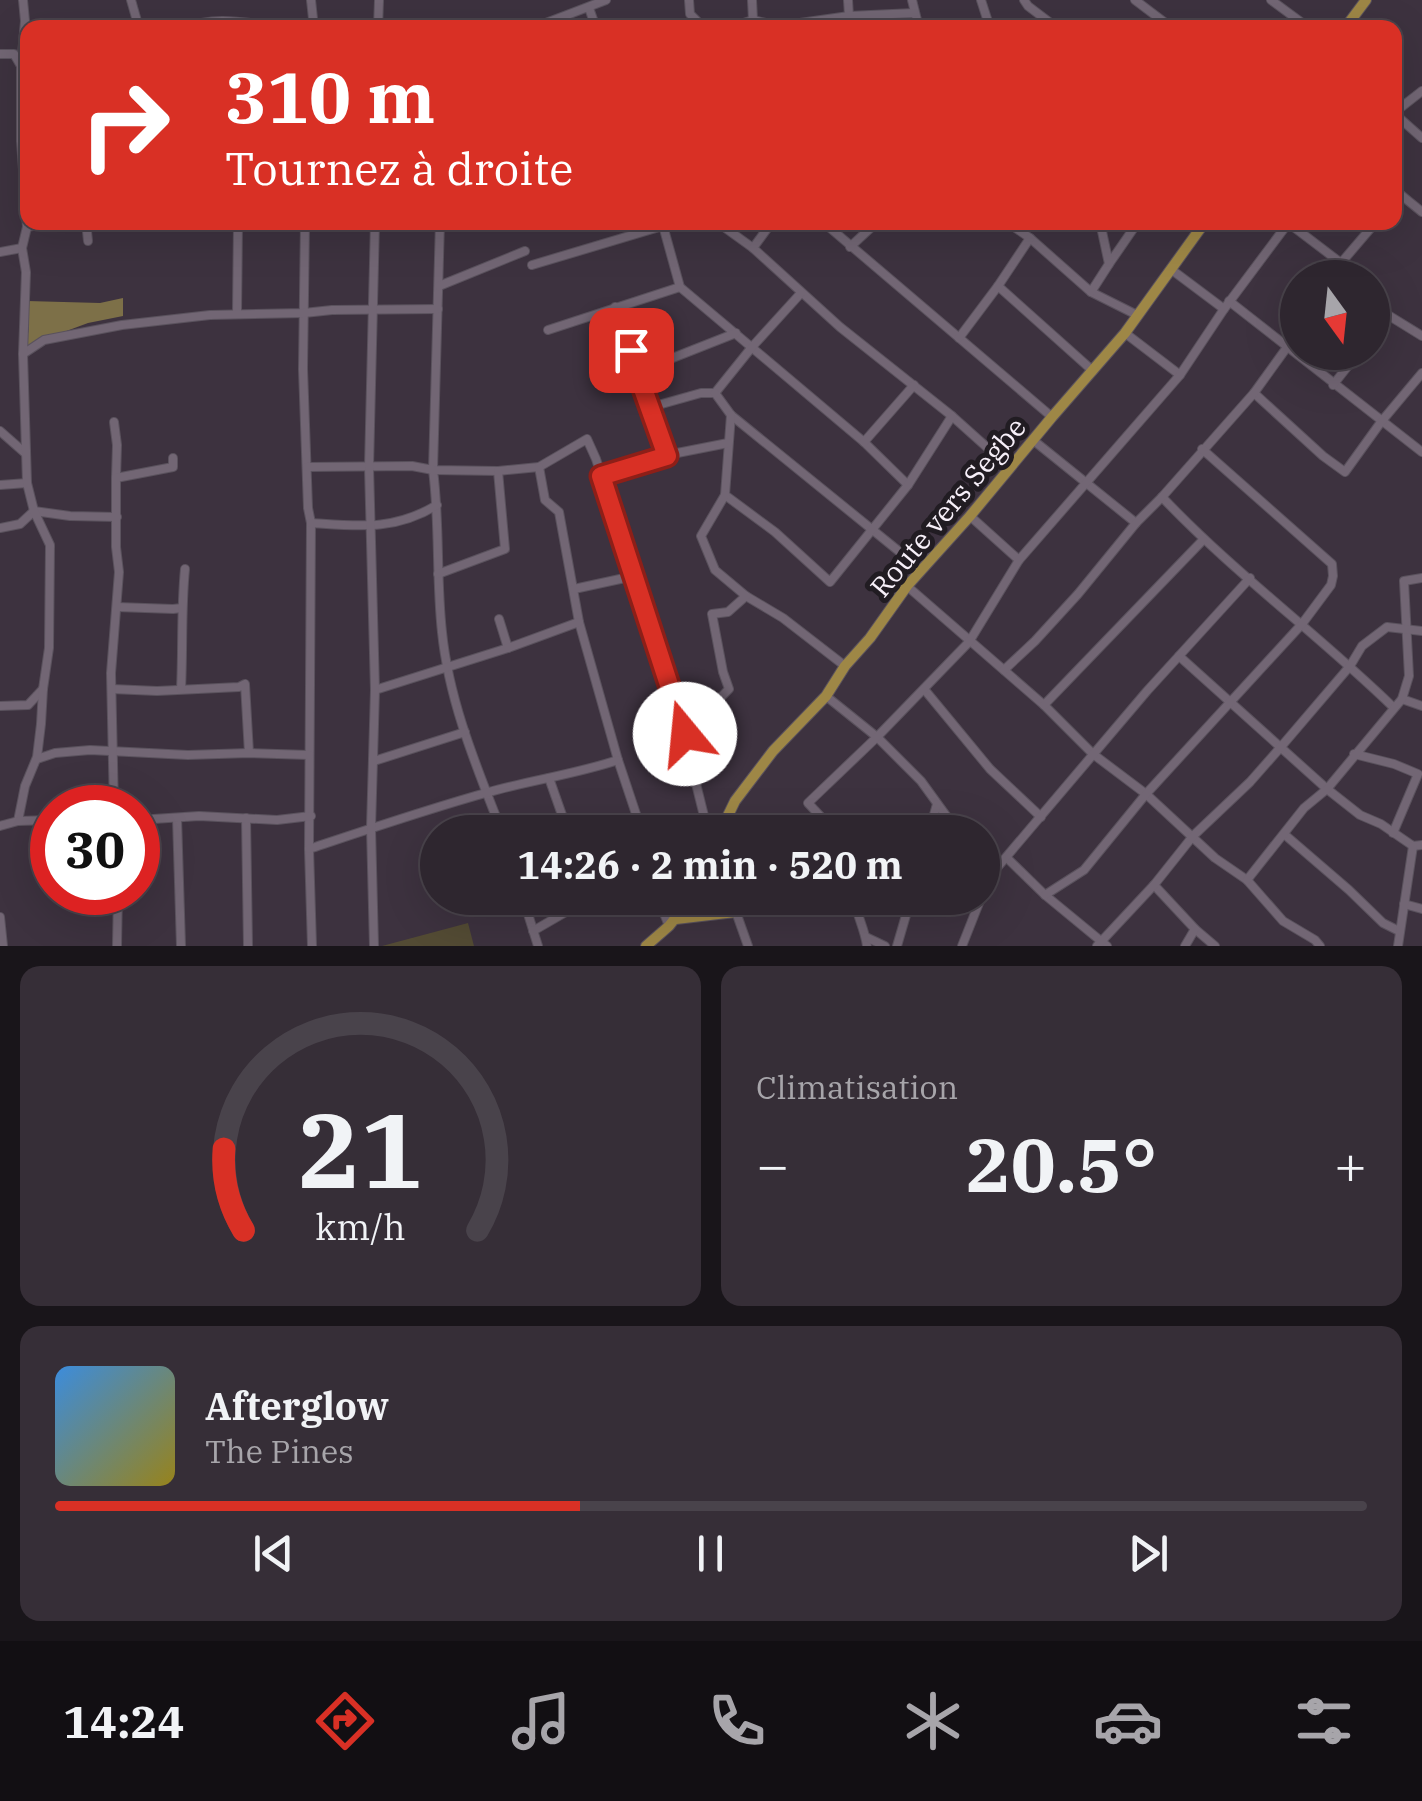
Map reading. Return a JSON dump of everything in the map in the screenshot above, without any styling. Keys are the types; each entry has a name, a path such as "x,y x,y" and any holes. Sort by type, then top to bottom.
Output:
{"main road":[{"name":"Route vers Segbe","path":"729,815 741,792 773,751 826,696 907,586 1125,333 1200,230"},
{"path":"646,946 678,915"},
{"path":"672,922 716,915"}],"street":[{"path":"555,20 606,0"},
{"path":"752,0 753,20"},
{"path":"848,0 849,16"},
{"path":"912,0 917,20"},
{"path":"1024,0 1046,20"},
{"path":"1135,0 1161,20"},
{"path":"1271,0 1299,20"},
{"path":"589,8 593,20"},
{"path":"824,20 914,14"},
{"path":"1402,108 1422,92"},
{"path":"1402,119 1422,138"},
{"path":"18,822 25,786 37,759 49,648 50,546 34,510 25,453 26,272 22,248 26,230"},
{"path":"87,230 88,241"},
{"path":"238,230 238,314"},
{"path":"305,230 302,369 311,523 312,946"},
{"path":"374,946 370,828 375,690 369,468 375,230"},
{"path":"440,230 433,470 438,505 442,635 465,732 495,815"},
{"path":"532,264 643,230"},
{"path":"665,230 680,287 864,442 908,485"},
{"path":"728,230 1010,468"},
{"path":"754,248 766,230"},
{"path":"831,230 1052,417"},
{"path":"850,248 869,230"},
{"path":"1018,230 1091,292 1137,315"},
{"path":"1102,230 1109,264"},
{"path":"1091,292 1132,230"},
{"path":"819,815 808,804 969,642 1019,560 1180,375 1226,305 1286,230"},
{"path":"1297,230 1337,260"},
{"path":"1344,260 1369,230"},
{"path":"958,338 1030,238"},
{"path":"0,252 22,248"},
{"path":"439,286 525,250"},
{"path":"1172,270 1280,343"},
{"path":"998,286 1092,371"},
{"path":"548,330 680,287"},
{"path":"651,407 715,392 801,293"},
{"path":"615,308 626,328 667,456"},
{"path":"23,354 44,340 122,325 210,315 438,309"},
{"path":"1390,316 1418,333 1422,323"},
{"path":"637,372 736,333"},
{"path":"1125,333 1180,375"},
{"path":"1004,670 1078,594 1280,357"},
{"path":"1314,370 1422,452"},
{"path":"1333,385 1345,370"},
{"path":"1254,392 1322,456 1345,472 1422,372"},
{"path":"864,442 914,385"},
{"path":"715,392 731,415 922,570"},
{"path":"731,415 725,495 702,536 715,570 845,666"},
{"path":"725,495 775,532 830,582 908,485 952,416"},
{"path":"114,422 119,572 111,673 114,785"},
{"path":"0,430 25,453"},
{"path":"308,467 412,466 498,471 539,467 587,439 685,734 704,815"},
{"path":"1033,440 1136,523"},
{"path":"601,476 728,443"},
{"path":"1044,896 1084,870 1146,794 1302,624 1332,585 1332,564 1202,449"},
{"path":"116,478 173,467 172,458"},
{"path":"539,467 545,500 560,512 579,622 636,815"},
{"path":"438,574 505,549 498,471"},
{"path":"0,485 27,483"},
{"path":"1162,497 1203,540 1394,708"},
{"path":"311,523 372,527 407,520 438,505"},
{"path":"34,510 117,517"},
{"path":"0,528 20,524 34,510"},
{"path":"970,516 1019,560"},
{"path":"1044,705 1203,540"},
{"path":"181,689 185,569"},
{"path":"574,589 634,576"},
{"path":"1000,865 1250,578"},
{"path":"1247,880 1304,808 1326,790 1402,699 1409,676 1404,581 1422,578"},
{"path":"907,586 1044,705 1093,754 1247,880 1283,922 1320,946"},
{"path":"685,734 729,689 712,614 728,612 746,596"},
{"path":"117,607 182,608"},
{"path":"499,619 508,648"},
{"path":"375,690 579,622"},
{"path":"1007,858 1044,896 1102,944 1193,836 1280,748 1350,666 1362,646 1387,626 1422,631"},
{"path":"1179,656 1326,790 1360,815 1418,845 1398,946"},
{"path":"112,690 245,684 248,752"},
{"path":"0,706 28,705 43,689"},
{"path":"924,689 990,769 1041,817"},
{"path":"826,696 877,737 921,781 945,815"},
{"path":"1402,699 1422,706"},
{"path":"374,761 465,732"},
{"path":"37,759 74,750 309,756"},
{"path":"1354,754 1420,774 1393,833"},
{"path":"309,849 487,793 618,760"},
{"path":"549,778 562,815"},
{"path":"934,815 937,804"},
{"path":"160,819 199,816 277,820 310,816"},
{"path":"176,818 181,946"},
{"path":"246,818 248,946"},
{"path":"0,826 30,821"},
{"path":"1284,834 1383,923 1399,931"},
{"path":"1154,885 1215,946"},
{"path":"1404,904 1422,910"},
{"path":"116,946 117,915"},
{"path":"528,915 538,946"},
{"path":"533,932 562,915"},
{"path":"668,915 672,922"},
{"path":"736,915 748,946"},
{"path":"857,915 866,942 885,946"},
{"path":"897,946 906,915"},
{"path":"962,946 974,915"},
{"path":"0,917 3,946"},
{"path":"1185,946 1194,929"}],"shaded area":[{"path":"123,298 123,316 88,323 26,346 27,301 100,303"},
{"path":"468,923 474,946 382,946"}],"route":[{"path":"631,350 667,456 601,476 685,734"}]}
